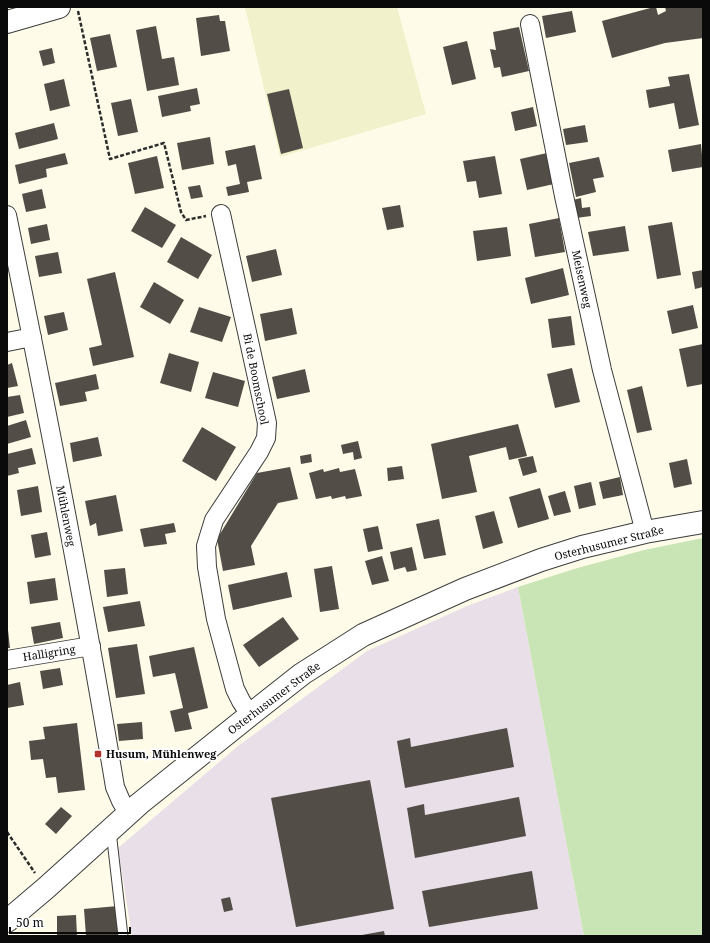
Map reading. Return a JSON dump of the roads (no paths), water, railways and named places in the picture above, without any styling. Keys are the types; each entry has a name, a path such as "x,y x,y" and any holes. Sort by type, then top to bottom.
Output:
{"street":[{"path":"7,22 59,7"},
{"name":"Meisenweg","path":"530,24 564,196 602,370 645,532"},
{"name":"Bi de Boomschool","path":"221,214 267,423 266,438 259,452 214,520 206,546 207,567 216,620 235,689 250,715"},
{"name":"Mühlenweg","path":"7,216 32,337 91,646 115,786 128,814"},
{"path":"7,342 32,337"},
{"name":"Osterhusumer Straße","path":"7,921 128,814 250,715 302,674 363,635 465,589 511,571 582,547 645,532 703,522"},
{"name":"Halligring","path":"7,660 91,646"}],"lane":[{"path":"111,830 124,936"}],"place":[{"name":"Husum, Mühlenweg","path":"98,754"}]}
